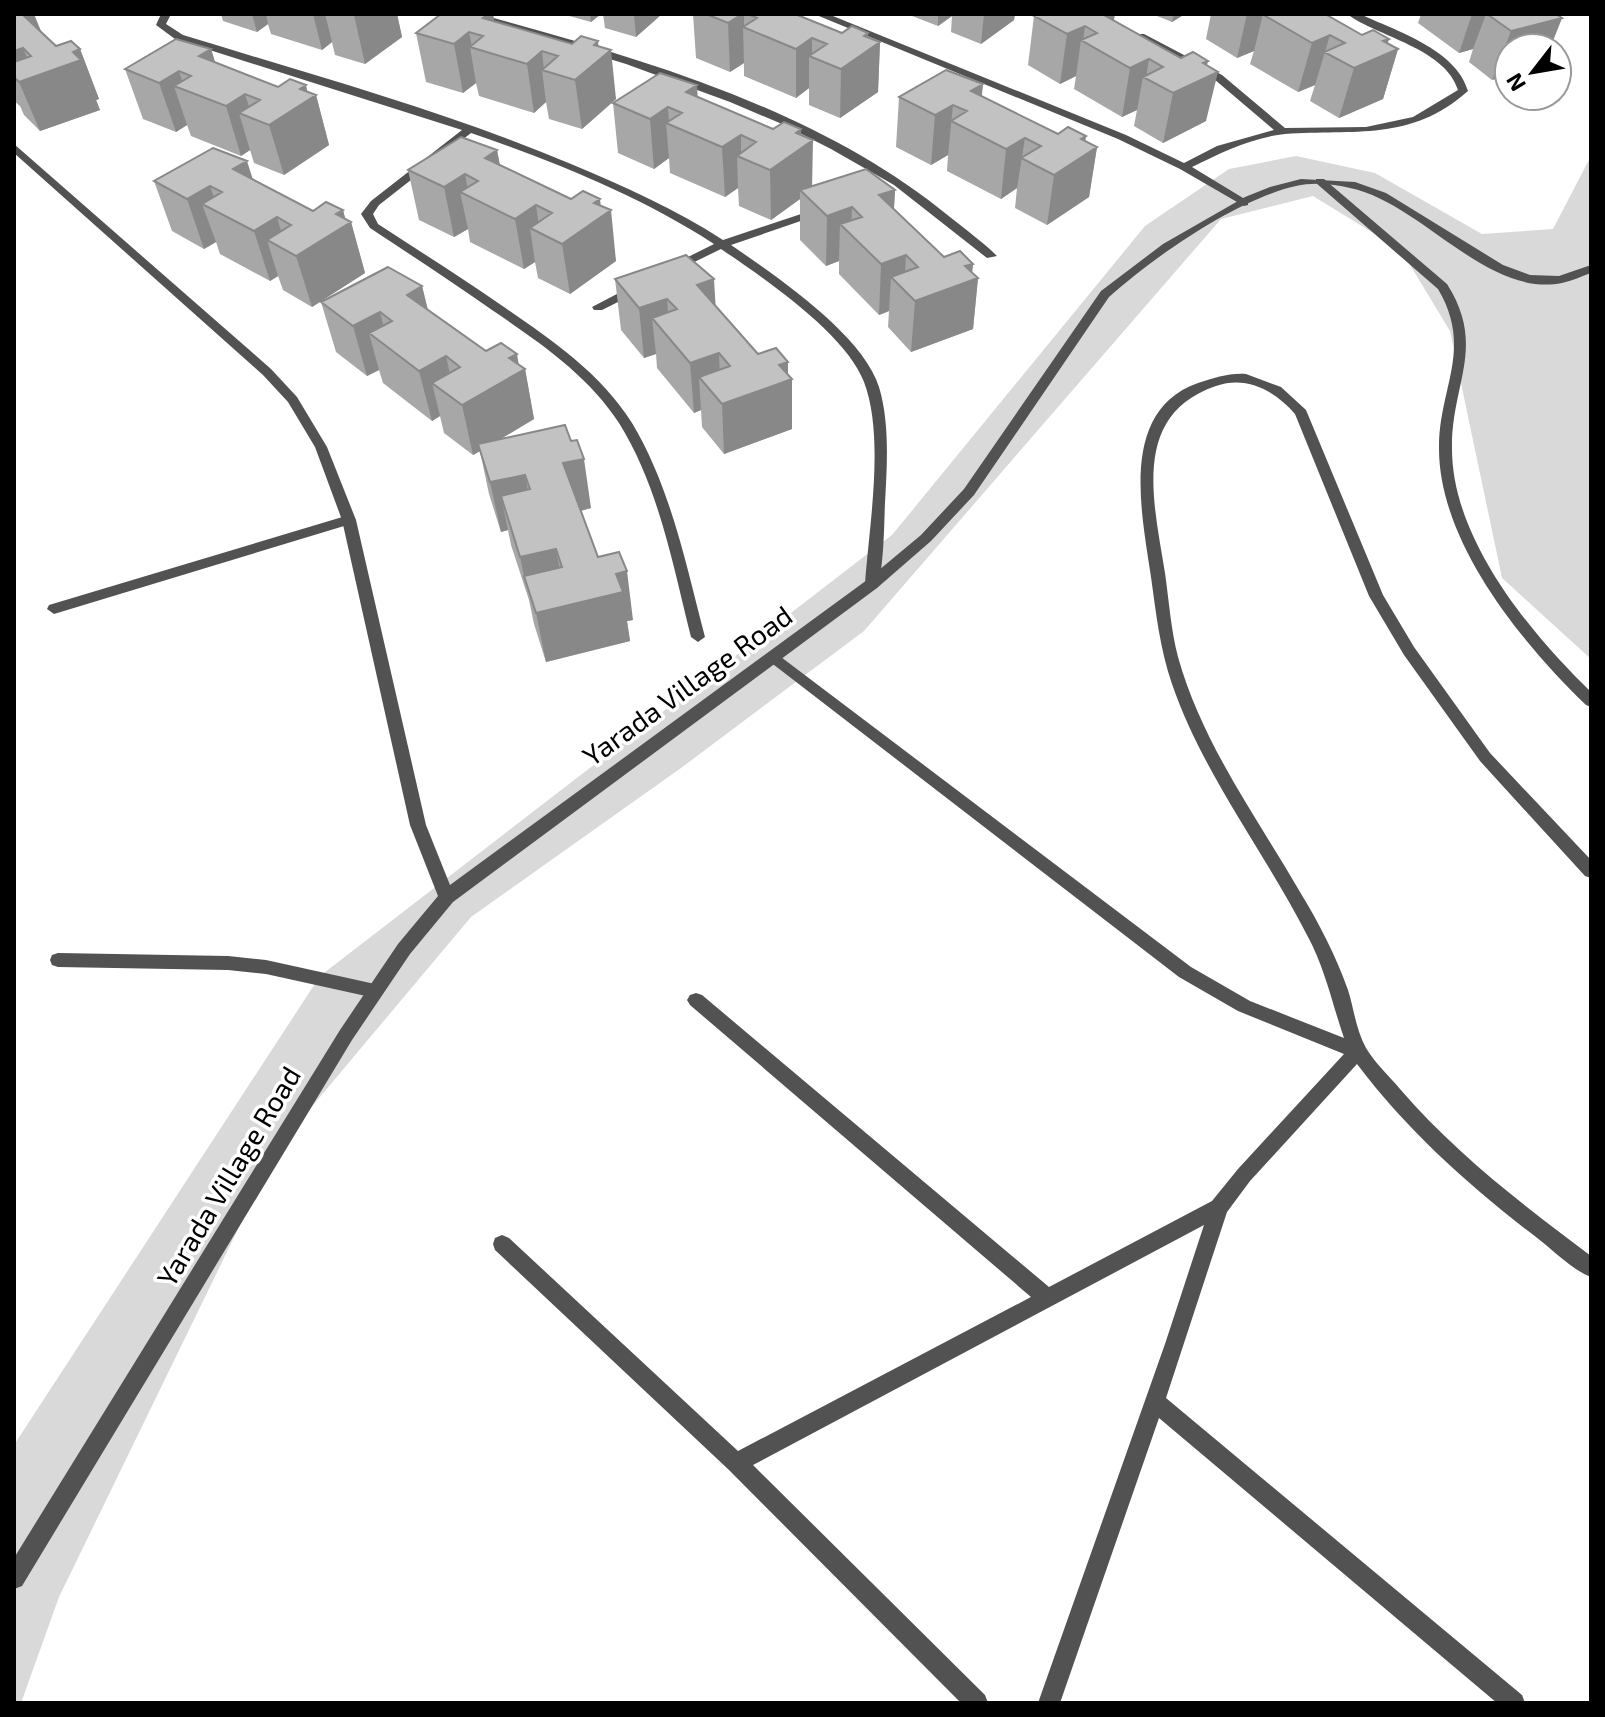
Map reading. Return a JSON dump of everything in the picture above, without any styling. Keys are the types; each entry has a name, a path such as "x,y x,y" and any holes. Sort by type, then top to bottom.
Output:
{"street":[{"path":"166,14 161,25 179,37 470,129 616,187 665,210 721,245 825,322 872,383 880,426 872,584"},
{"path":"468,14 601,50 794,124 887,176 991,256"},
{"path":"819,14 1122,137 1184,167 1244,203"},
{"path":"1184,167 1221,148 1282,131 1366,130 1416,120 1463,91 1457,72 1442,60 1352,14"},
{"path":"1129,30 1218,77 1282,131"},
{"path":"470,129 375,203 367,214 374,226 468,287 556,350 610,401 631,435 674,539 698,637"},
{"path":"14,147 267,372 293,400 321,447 349,520 418,825 447,897"},
{"path":"874,183 887,176"},
{"path":"1320,181 1443,287 1454,302 1463,337 1445,425 1451,489 1486,569 1512,612 1542,652 1591,701"},
{"name":"Yarada Village Road","path":"14,1578 375,991 404,949 447,897 872,584 926,538 969,492 1105,294 1124,276 1244,203 1294,183 1320,181 1357,186 1385,196 1484,262 1514,273 1561,280 1591,269"},
{"path":"662,274 721,245 834,207"},
{"path":"598,307 649,281"},
{"path":"1591,871 1485,757 1409,651 1376,596 1301,413 1289,397 1246,377 1222,379 1181,398 1154,428 1145,491 1171,653 1195,721 1318,937 1337,981 1358,1051 1417,1123 1444,1149 1510,1206 1591,1268"},
{"path":"54,609 349,520"},
{"path":"772,658 1185,972 1244,1006 1358,1051"},
{"path":"58,960 228,963 266,967 375,991"},
{"path":"696,1000 1047,1298"},
{"path":"1049,1703 1155,1402 1219,1207 1244,1175 1358,1051"},
{"path":"736,1463 1219,1207"},
{"path":"502,1244 736,1463 977,1703"},
{"path":"1155,1402 1514,1703"}],"shaded area":[{"path":"1296,156 1375,173 1482,234 1553,229 1591,156 1591,659 1502,578 1450,331 1401,250 1313,196 1221,219 864,631 681,768 471,917 278,1147 59,1597 21,1703 14,1703 14,1445 320,976 892,535 1145,226 1229,169"}],"building":[{"path":"14,14 22,14 56,46 71,41 80,49 73,52 81,60 19,82 14,77 14,62 31,56 23,48 14,51"},
{"path":"441,14 488,14 483,18 572,44 581,36 598,41 594,45 611,50 575,80 542,70 558,56 542,51 527,64 470,47 483,36 469,32 454,44 416,33"},
{"path":"706,14 742,14 728,23"},
{"path":"748,14 795,14 842,33 852,26 868,33 864,36 880,42 841,69 809,56 827,44 812,38 796,49 743,27 757,18"},
{"path":"1106,14 1181,58 1193,52 1218,72 1173,93 1143,77 1163,67 1149,59 1130,68 1081,40 1097,33 1085,26 1067,34 1034,16"},
{"path":"1262,14 1325,14 1362,35 1373,30 1389,39 1383,41 1398,49 1354,68 1324,52 1345,43 1330,35 1312,43"},
{"path":"1487,14 1556,14 1562,18 1511,31"},
{"path":"176,39 211,49 199,56 278,87 290,79 306,85 300,89 316,95 269,125 239,113 260,100 245,94 226,106 174,86 191,76 179,71 159,83 125,69"},
{"path":"946,70 983,84 971,91 1058,134 1068,127 1086,136 1081,139 1097,147 1054,175 1021,158 1041,146 1025,138 1006,149 951,121 967,111 953,105 935,115 899,97"},
{"path":"660,73 697,85 686,92 773,129 784,122 801,129 796,133 813,140 770,170 737,156 756,142 741,135 722,147 666,123 682,113 668,107 650,119 613,103"},
{"path":"461,137 497,150 485,158 571,199 583,191 600,199 594,203 611,210 562,244 530,228 552,213 536,205 515,219 460,192 478,181 465,174 444,187 408,170"},
{"path":"213,148 247,161 233,169 313,211 326,202 343,210 336,214 351,222 296,256 267,240 291,225 277,217 254,231 202,204 222,192 210,186 187,199 154,181"},
{"path":"866,169 895,190 879,195 944,257 960,251 973,264 965,266 978,278 915,301 891,277 918,267 906,255 881,264 840,224 862,217 852,207 827,216 800,190"},
{"path":"686,255 714,279 697,285 758,354 776,348 788,362 779,365 792,379 722,404 699,377 730,366 719,353 690,363 652,318 677,309 667,299 639,308 615,279"},
{"path":"388,267 422,286 407,295 486,351 501,343 517,354 509,358 525,369 462,405 432,383 460,367 446,356 419,371 369,333 392,321 380,312 353,326 321,302"},
{"path":"565,425 571,441 577,440 584,459 563,463 598,557 619,552 627,571 616,574 623,592 536,613 524,576 562,567 556,549 520,557 501,496 530,489 525,475 490,482 478,444"}]}
